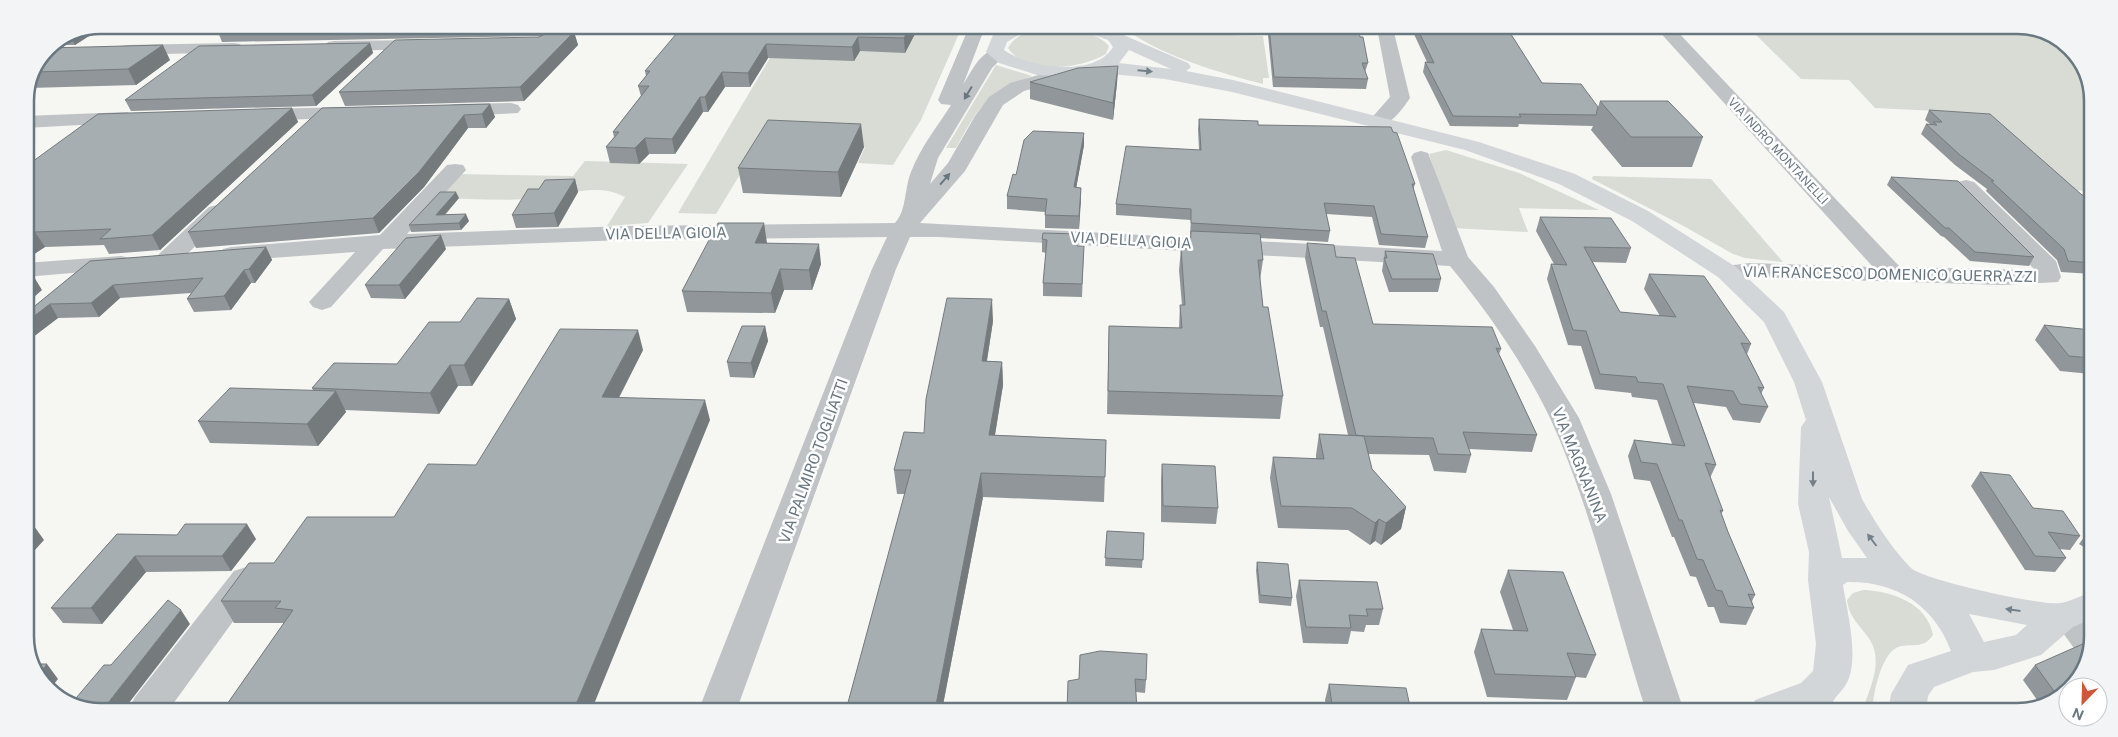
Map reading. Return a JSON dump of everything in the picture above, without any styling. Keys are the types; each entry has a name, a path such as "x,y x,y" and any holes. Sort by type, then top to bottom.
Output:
{"main road":[{"path":"1010,34 998,43 1007,62 1025,68 1048,72 1072,72 1097,67 1116,58 1122,47 1114,36"},
{"path":"1109,34 1167,62 1233,86"},
{"path":"1097,67 1166,73 1233,86 1472,146 1567,179 1640,216 1727,272 1775,318 1808,382 1846,499 1859,523 1914,585 1949,613 1958,626 1972,658"},
{"path":"1812,703 1831,676 1834,644 1825,580 1826,552 1814,504 1813,476 1818,413"},
{"path":"1825,580 1838,572 1852,569 1873,571 1914,585 1996,608 2077,620"},
{"path":"1908,703 1910,694 1921,676 1972,658 1994,656 2028,645 2077,620"}],"street":[{"path":"177,66 220,34"},
{"path":"1378,122 1400,98 1386,34"},
{"name":"VIA INDRO MONTANELLI","path":"1670,34 1892,273"},
{"path":"974,36 979,50 998,43"},
{"path":"928,158 939,121 974,36"},
{"name":"VIA PALMIRO TOGLIATTI","path":"720,703 884,269 908,223 921,174 928,158 998,43"},
{"path":"317,46 444,45"},
{"path":"374,64 394,46"},
{"path":"113,51 249,47"},
{"name":"VIA PALMIRO TOGLIATTI","path":"908,223 957,166 985,116 996,101 1018,87 1072,72"},
{"path":"300,133 341,95"},
{"path":"105,119 129,101"},
{"path":"435,111 511,109"},
{"path":"242,115 368,112"},
{"path":"34,122 144,118"},
{"name":"VIA MAGNANINA","path":"1421,157 1457,259 1485,292 1522,346 1564,418 1595,494 1662,703"},
{"path":"322,302 455,170"},
{"name":"VIA FRANCESCO DOMENICO GUERRAZZI","path":"1727,272 1750,270 2003,278 2049,277 2047,266 1966,187"},
{"path":"151,261 230,200"},
{"name":"VIA DELLA GIOIA","path":"34,269 381,243 908,223 1457,259"},
{"path":"60,290 89,266"},
{"path":"152,703 246,580"}],"shaded area":[{"path":"784,34 959,34 921,120 893,165 858,163 865,147 759,143 716,214 678,213"},
{"path":"1023,34 1091,34 1100,38 1109,46 1106,54 1082,63 1069,66 1041,66 1028,63 1017,57 1008,48"},
{"path":"1132,34 1263,36 1269,78 1263,78 1263,84 1211,69 1177,57"},
{"path":"1755,34 2026,34 2039,37 2065,53 2081,79 2084,96 2084,191 2065,190 1979,113 1875,108 1849,80 1801,79"},
{"path":"996,65 1032,76 1004,89 985,103 971,121 956,148 946,148"},
{"path":"1446,150 1519,173 1599,210 1519,208 1528,232 1453,228 1429,154"},
{"path":"585,161 688,164 648,223 607,226 625,197 604,190 525,199 433,198 456,174 573,176"},
{"path":"1593,176 1711,179 1783,262 1745,258 1733,254 1680,224 1592,179"},
{"path":"1863,590 1874,591 1896,596 1907,601 1924,615 1933,635 1923,644 1901,646 1894,649 1883,664 1879,674 1873,703 1865,703 1874,676 1876,658 1870,640 1850,612 1847,600 1853,593"}],"building":[{"path":"545,34 572,34 520,87 339,92 395,40 539,37"},
{"path":"676,34 906,34 904,38 858,37 852,47 766,44 748,73 722,72 705,97 700,97 672,139 645,138 635,148 606,147 619,132 613,132 649,86 638,86 650,71 645,71"},
{"path":"1270,34 1359,34 1360,37 1363,37 1368,63 1362,63 1368,79 1274,77"},
{"path":"1420,34 1511,34 1542,83 1581,84 1598,107 1596,115 1519,114 1521,117 1453,116 1425,62 1434,63"},
{"path":"370,43 312,95 125,100 199,46"},
{"path":"163,45 128,69 41,72 53,53 60,48"},
{"path":"1118,66 1113,103 1030,82 1078,68"},
{"path":"1600,101 1668,101 1703,137 1631,137"},
{"path":"490,104 482,114 464,115 419,172 373,218 188,232 322,108"},
{"path":"292,108 152,235 100,239 111,229 34,233 34,160 98,114"},
{"path":"1929,110 1990,114 2084,195 2084,262 2068,261 2064,249 1991,181 1994,181 1960,155 1926,124 1937,125 1933,122 1942,122"},
{"path":"1199,119 1258,121 1258,125 1391,127 1393,132 1397,133 1415,184 1412,184 1428,237 1381,234 1374,206 1324,203 1330,231 1191,223 1191,209 1116,204 1126,146 1201,150"},
{"path":"768,120 861,124 838,172 738,168"},
{"path":"1033,131 1084,133 1074,187 1081,188 1079,216 1045,215 1047,199 1007,196 1013,174 1016,175 1024,140"},
{"path":"1891,177 1958,181 2034,257 1975,252 1949,228 1945,228"},
{"path":"575,179 554,213 512,215 528,189 539,189 545,180"},
{"path":"440,192 456,192 436,215 466,214 459,223 409,225"},
{"path":"1540,217 1611,218 1631,248 1584,247 1620,312 1676,317 1649,274 1704,276 1751,344 1741,343 1764,388 1758,387 1768,407 1740,404 1733,391 1687,386 1716,465 1705,463 1723,511 1720,510 1728,532 1755,595 1748,594 1754,608 1728,606 1722,591 1716,590 1703,560 1697,559 1657,464 1641,462 1634,440 1685,446 1663,384 1638,382 1636,377 1600,374 1586,331 1573,330 1551,264 1567,265"},
{"path":"718,223 764,223 755,243 819,244 809,270 780,269 771,293 682,291"},
{"path":"1191,231 1260,234 1263,260 1258,260 1263,307 1268,307 1283,396 1108,391 1109,326 1182,328 1180,305 1185,305 1181,248 1190,249"},
{"path":"1043,233 1078,234 1077,246 1084,246 1082,284 1043,283 1047,240 1042,239"},
{"path":"441,235 399,285 365,285 406,238"},
{"path":"1307,243 1334,245 1336,257 1355,258 1373,324 1492,327 1501,349 1496,348 1537,435 1463,432 1471,455 1438,454 1433,438 1356,435 1326,311 1322,311"},
{"path":"266,247 249,269 244,270 224,296 187,299 203,278 113,285 91,303 50,304 34,316 34,307 90,261"},
{"path":"1385,251 1433,254 1441,279 1392,279 1384,258 1387,258"},
{"path":"477,298 509,299 464,365 450,365 430,393 312,388 334,363 397,364 429,322 460,322"},
{"path":"947,298 992,299 982,361 1002,362 989,435 1106,440 1105,477 981,473 936,703 848,703 911,470 894,470 904,432 924,433 926,399"},
{"path":"2044,325 2084,329 2084,357 2069,356"},
{"path":"742,326 765,326 751,363 727,362"},
{"path":"560,329 638,330 602,397 705,400 577,703 228,703 293,610 275,608 281,601 221,601 249,563 274,563 307,517 394,517 428,464 476,465"},
{"path":"230,388 336,391 307,424 198,421"},
{"path":"1319,434 1364,436 1372,469 1406,507 1386,523 1379,519 1375,523 1352,508 1281,506 1273,457 1324,459"},
{"path":"1162,464 1215,466 1218,508 1163,506"},
{"path":"1980,472 2010,475 2033,508 2063,511 2080,536 2048,532 2066,558 2035,556"},
{"path":"185,524 247,524 222,556 135,556 91,608 51,608 117,534 177,535"},
{"path":"1107,531 1144,533 1143,560 1105,558"},
{"path":"1257,562 1288,564 1292,598 1260,595"},
{"path":"1508,570 1563,572 1596,655 1567,653 1576,677 1495,674 1481,629 1528,631"},
{"path":"1299,580 1377,582 1383,609 1366,609 1368,616 1349,615 1351,628 1306,627"},
{"path":"168,600 181,610 108,703 88,702 76,698 104,665 111,665"},
{"path":"2084,643 2077,666 2070,677 2058,677 2058,689 2054,692 2035,665"},
{"path":"1100,651 1147,654 1146,680 1135,679 1137,703 1067,703 1068,681 1079,679 1080,655"},
{"path":"40,664 47,664 43,669"},
{"path":"1329,684 1406,688 1409,703 1332,703"}]}
